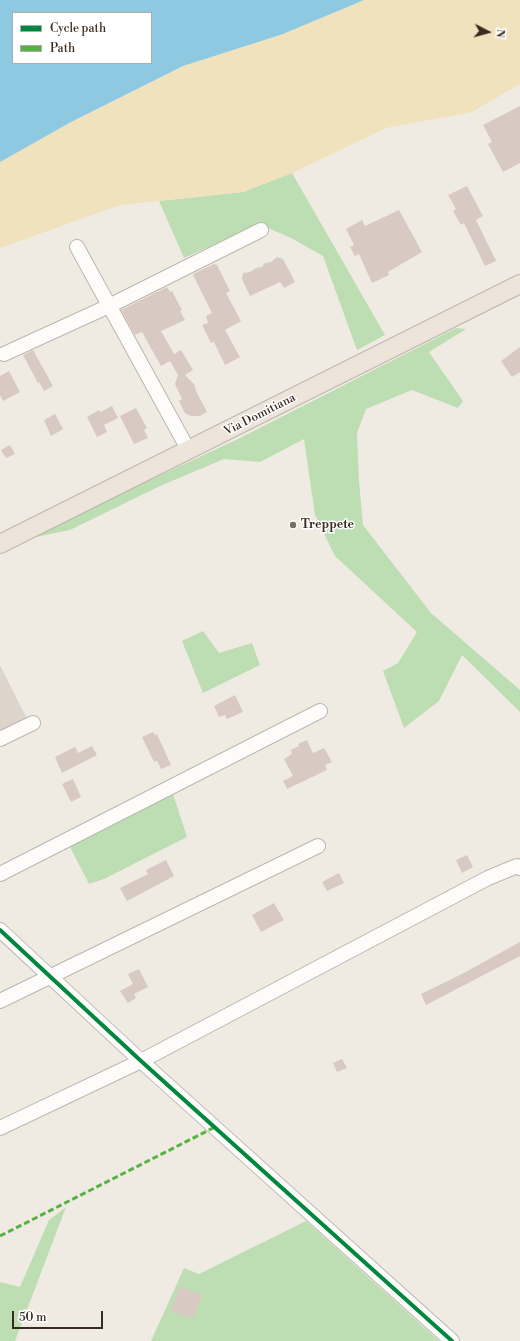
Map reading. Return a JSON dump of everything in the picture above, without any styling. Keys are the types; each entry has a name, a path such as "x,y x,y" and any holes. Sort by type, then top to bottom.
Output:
{"main road":[{"name":"Via Domitiana","path":"0,544 189,451 520,284"}],"street":[{"path":"4,354 109,306 261,230"},
{"path":"77,247 189,451"},
{"path":"0,874 320,711"},
{"path":"0,739 33,723"},
{"path":"0,1001 318,846"},
{"path":"0,1128 141,1061 488,878 517,866 520,868"},
{"path":"0,930 141,1061 452,1341"}],"shaded area":[{"path":"0,665 27,719 0,732"}],"green space":[{"path":"292,173 385,335 357,350 323,256 291,238 259,224 184,258 159,201 243,192"},
{"path":"456,328 466,329 429,352 463,401 458,408 412,390 366,409 357,433 363,525 431,613 520,690 520,712 462,655 439,701 404,728 383,671 398,663 417,632 335,556 315,515 304,439 260,462 224,459 160,486 70,530 36,537 94,506 240,438"},
{"path":"203,631 219,653 252,643 260,665 203,693 182,641"},
{"path":"172,791 187,837 104,879 89,884 69,845"},
{"path":"66,1207 15,1341 0,1341 0,1282 20,1287 49,1220"},
{"path":"306,1221 439,1341 151,1341 184,1268 199,1274"}],"sand":[{"path":"364,0 520,0 520,84 472,112 386,128 292,173 243,192 120,205 0,248 0,162 71,122 183,66 283,34"}],"water":[{"path":"0,0 364,0 283,34 183,66 71,122 0,162"}],"building":[{"path":"520,106 520,163 503,172 488,144 492,142 483,125"},
{"path":"467,186 483,216 476,220 496,261 485,266 464,223 461,225 453,211 456,209 448,195"},
{"path":"399,210 422,252 388,272 389,275 372,283 359,254 355,256 350,247 354,245 346,229 362,220 365,226"},
{"path":"277,257 283,259 295,282 284,288 280,282 250,296 242,279 243,273 262,267 265,263 271,262"},
{"path":"214,264 217,265 230,291 226,293 241,321 225,330 240,357 225,365 214,342 211,343 202,325 208,323 206,316 212,313 193,275"},
{"path":"167,287 170,292 172,291 182,310 180,311 185,320 161,331 174,354 181,350 193,370 185,375 194,384 207,412 200,416 191,416 185,413 179,401 182,399 175,384 178,375 170,361 161,366 142,332 135,335 121,310"},
{"path":"520,347 520,372 512,377 501,361"},
{"path":"33,350 53,386 44,391 23,355"},
{"path":"9,371 20,392 3,401 0,395 0,376"},
{"path":"112,406 118,418 104,425 107,432 97,437 87,417 99,410 100,412"},
{"path":"136,408 147,428 144,430 148,438 134,444 120,416"},
{"path":"55,414 63,429 51,436 44,420"},
{"path":"10,445 15,454 6,458 1,450"},
{"path":"235,695 243,712 227,719 225,715 219,717 214,706"},
{"path":"153,732 155,735 157,734 171,765 161,769 157,761 154,762 142,737"},
{"path":"307,740 313,753 324,748 332,762 325,765 327,770 287,789 283,781 293,776 284,759 292,754 291,750 299,746 298,744"},
{"path":"92,746 97,755 62,773 55,757 75,747 78,753"},
{"path":"73,779 81,797 71,802 62,784"},
{"path":"467,855 473,867 462,873 456,860"},
{"path":"166,860 174,876 127,901 120,888 148,874 146,870"},
{"path":"339,873 344,883 327,891 322,882"},
{"path":"274,903 284,920 261,932 252,915"},
{"path":"520,942 520,956 426,1005 421,994 462,974"},
{"path":"139,969 148,987 134,994 136,998 128,1003 120,991 133,984 128,974"},
{"path":"342,1059 347,1068 337,1072 333,1063"},
{"path":"180,1287 202,1295 193,1319 170,1311"}],"marked path":[{"path":"0,1236 215,1127"}],"cycle path":[{"path":"0,930 141,1061 452,1341"}],"place":[{"name":"Treppete","path":"293,525"}]}
